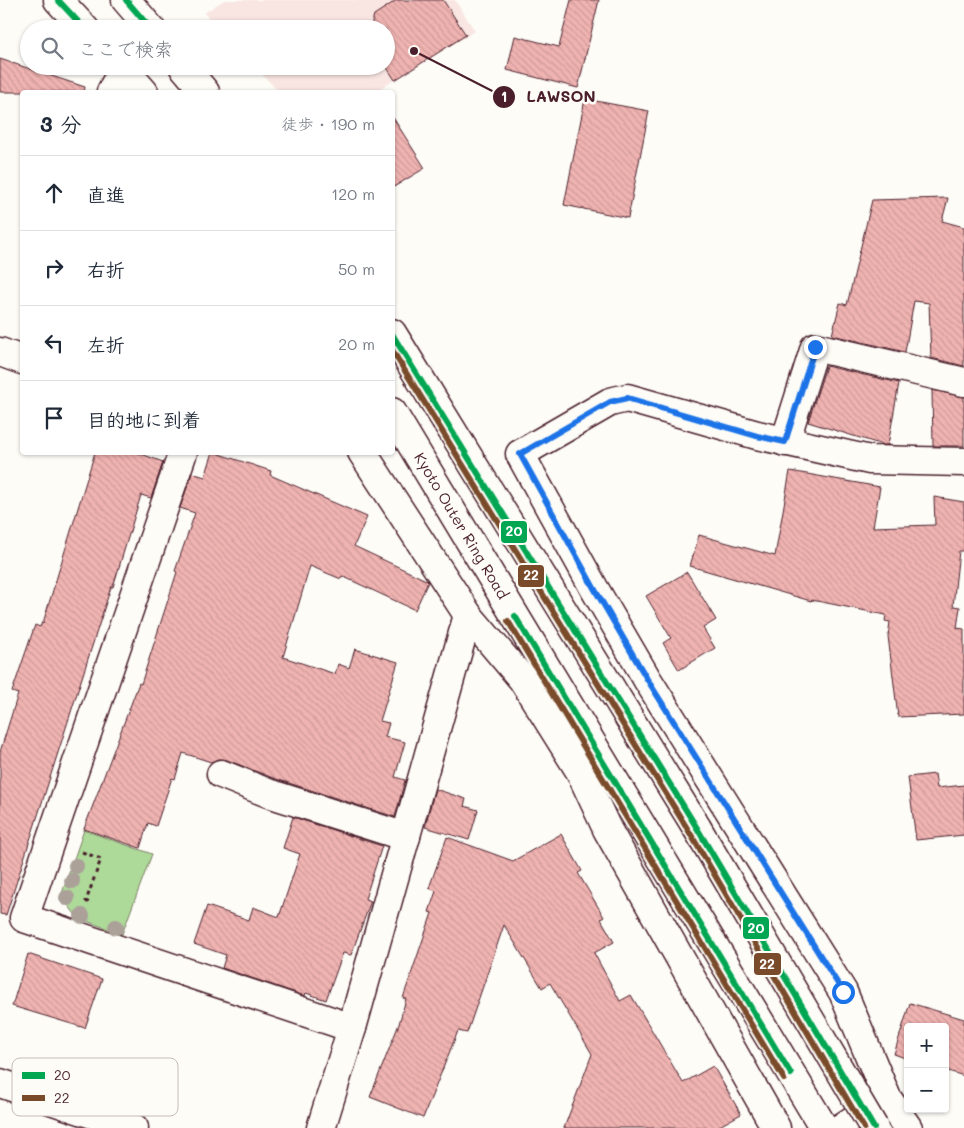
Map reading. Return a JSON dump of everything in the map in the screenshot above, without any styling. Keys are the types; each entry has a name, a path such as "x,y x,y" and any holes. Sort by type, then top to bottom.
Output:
{"street":[{"path":"58,0 77,20"},
{"path":"129,2 143,20"},
{"path":"112,90 119,75"},
{"path":"128,75 142,90"},
{"path":"191,75 203,90"},
{"path":"395,338 697,828 874,1128"},
{"path":"785,442 815,347 964,382"},
{"path":"0,352 20,359"},
{"path":"908,1128 887,1098 843,992 647,679 520,454 610,402 627,398 757,436 870,460 964,462"},
{"name":"Kyoto Outer Ring Road","path":"395,417 824,1128"},
{"path":"182,455 24,918 352,1028"},
{"path":"364,455 468,615 523,680 580,771 607,829 776,1128"},
{"path":"321,1128 352,1028 468,615"},
{"path":"221,774 268,793 406,837"},
{"path":"0,1083 12,1087"},
{"path":"840,1128 887,1098"},
{"path":"98,1116 134,1128"}],"path":[{"path":"50,842 100,859 86,901 94,905"}],"shaded area":[{"path":"224,0 455,0 475,31 377,90 277,90 263,75 395,75 395,20 211,20 204,13"}],"green space":[{"path":"84,830 152,854 122,934 78,918 61,896"}],"building":[{"path":"397,0 443,0 466,35 395,80 392,75 395,75 395,20 373,20 374,15"},
{"path":"571,0 599,0 578,88 507,70 515,36 559,47"},
{"path":"0,59 20,66 20,75 49,75 85,87 84,90 20,90 20,92 0,92"},
{"path":"585,99 649,111 628,218 564,205"},
{"path":"395,121 425,168 395,186"},
{"path":"948,198 942,221 964,227 964,366 931,358 929,303 914,301 905,352 832,335 840,303 847,305 872,200"},
{"path":"826,366 899,383 888,445 808,422"},
{"path":"932,390 964,397 964,446 933,446"},
{"path":"94,455 144,455 163,462 151,498 141,495 6,915 0,914 0,752 18,694 12,692 35,625 40,627 43,623"},
{"path":"212,455 222,455 271,471 270,475 367,517 354,546 428,582 415,610 342,576 341,579 310,566 283,657 335,674 338,664 349,668 355,649 398,662 380,721 389,723 385,737 405,742 395,777 405,780 395,817 273,778 227,760 218,759 211,762 183,753 175,779 172,778 156,826 148,823 140,848 84,829 139,683 141,684 177,572 175,571 195,513 180,508 192,473 205,477"},
{"path":"790,471 880,487 873,527 935,525 934,497 964,502 964,551 959,551 953,606 960,607 957,628 964,629 964,714 898,717 888,636 890,622 885,621 886,615 811,601 690,566 699,535 775,556"},
{"path":"687,572 716,620 703,628 715,648 679,670 663,643 671,638 646,596"},
{"path":"935,774 937,788 964,785 964,835 916,840 908,777"},
{"path":"435,789 466,799 464,806 478,810 469,840 425,827"},
{"path":"293,817 382,846 365,899 371,901 351,955 343,953 326,1000 306,993 305,996 222,968 226,955 194,944 207,906 249,920 253,907 279,917 300,854 283,848"},
{"path":"561,834 582,871 578,873 604,917 601,919 614,942 594,953 620,1001 631,995 683,1083 713,1066 741,1114 716,1128 564,1128 592,1054 550,983 542,988 504,925 467,1033 458,1031 423,1118 370,1097 399,1024 406,999 403,998 432,913 429,912 436,891 429,888 447,837 513,861"},
{"path":"28,954 102,979 85,1028 12,1006"},
{"path":"910,1003 964,1019 964,1076 949,1071 949,1023 904,1023 904,1058 894,1054"}],"transit line":[{"name":"20","path":"58,0 77,20"},
{"name":"20","path":"126,0 143,20"},
{"name":"20","path":"395,339 697,828 874,1128"},
{"name":"22","path":"395,355 690,833 864,1128"},
{"name":"20","path":"515,616 791,1074"},
{"name":"22","path":"508,621 784,1079"}],"place":[{"name":"LAWSON","path":"414,51"}],"route":[{"path":"815,347 785,442 757,436 627,398 610,402 520,454 647,679 843,992"}]}
